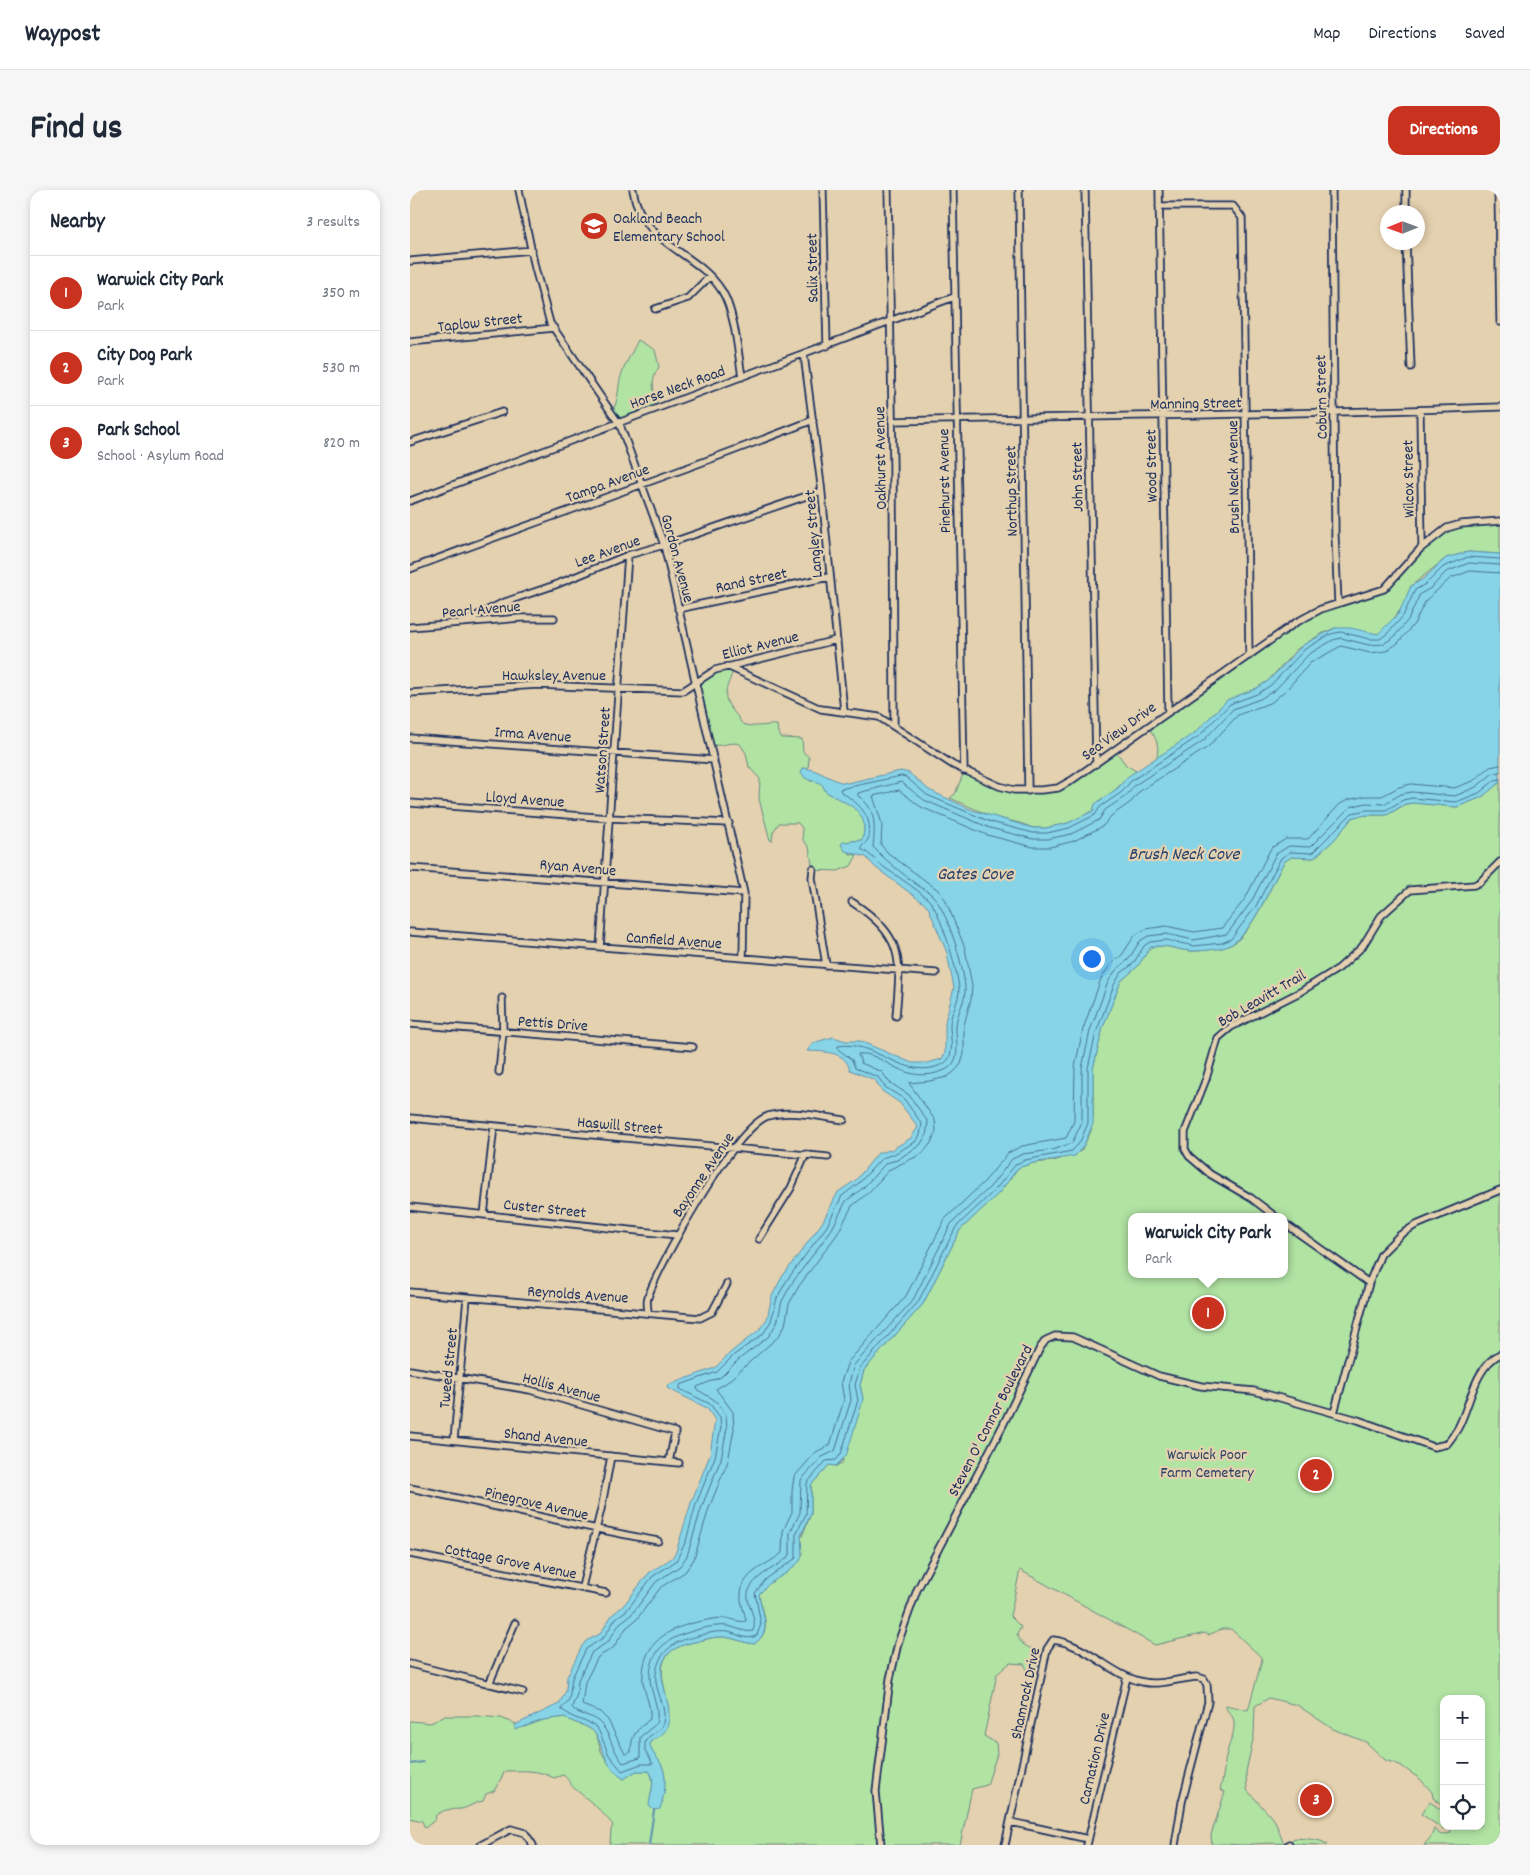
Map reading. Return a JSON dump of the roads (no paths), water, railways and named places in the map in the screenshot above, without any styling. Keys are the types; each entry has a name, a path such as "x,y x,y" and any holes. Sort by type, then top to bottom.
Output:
{"street":[{"name":"Gordon Avenue","path":"519,190 550,323 617,422 664,545 744,893 742,957"},
{"path":"633,190 642,220 709,278 722,292 727,303 742,377"},
{"name":"Salix Street","path":"824,190 827,346"},
{"name":"Oakhurst Avenue","path":"888,190 894,725"},
{"name":"Pinehurst Avenue","path":"953,190 964,771"},
{"name":"Northup Street","path":"1019,190 1028,791"},
{"name":"John Street","path":"1085,190 1096,764"},
{"name":"Wood Street","path":"1159,190 1168,712"},
{"name":"Coburn Street","path":"1332,190 1338,603"},
{"path":"1406,190 1406,205"},
{"path":"1498,190 1500,322"},
{"name":"Brush Neck Avenue","path":"1160,206 1233,206 1237,210 1242,222 1249,656"},
{"path":"410,261 532,250"},
{"path":"1406,250 1411,367"},
{"path":"655,310 688,298 709,278"},
{"name":"Horse Neck Road","path":"410,501 617,422 804,355 954,298"},
{"name":"Taplow Street","path":"410,342 554,328"},
{"name":"Langley Street","path":"804,355 821,491 844,711"},
{"name":"Manning Street","path":"892,421 1022,417 1245,415 1500,407"},
{"name":"Wilcox Street","path":"1420,410 1422,547"},
{"path":"410,442 502,412"},
{"name":"Tampa Avenue","path":"410,569 641,483 729,453 813,420"},
{"name":"Lee Avenue","path":"462,623 502,603 554,585 628,555 664,545 821,491"},
{"name":"Sea View Drive","path":"727,666 820,709 879,717 964,771 999,786 1028,791 1058,788 1096,764 1309,615 1338,603 1384,589 1422,547 1447,528 1461,524 1500,521"},
{"name":"Watson Street","path":"600,947 628,555"},
{"name":"Rand Street","path":"678,609 829,577"},
{"name":"Pearl Avenue","path":"410,627 554,618"},
{"name":"Elliot Avenue","path":"696,684 709,672 727,666 836,640"},
{"name":"Hawksley Avenue","path":"410,693 538,685 683,691 696,684"},
{"name":"Irma Avenue","path":"410,738 714,760"},
{"name":"Lloyd Avenue","path":"410,803 609,818 729,823"},
{"name":"Bob Leavitt Trail","path":"1271,1213 1251,1198 1210,1174 1189,1156 1185,1149 1185,1132 1206,1079 1218,1038 1231,1027 1300,992 1339,968 1362,948 1381,916 1410,890 1474,885 1480,882 1500,862"},
{"name":"Ryan Avenue","path":"410,868 744,893"},
{"path":"813,869 812,878 826,965"},
{"path":"852,902 879,923 892,939 899,956 900,970 896,1016"},
{"name":"Canfield Avenue","path":"410,932 936,973"},
{"path":"499,1072 503,1032 502,998"},
{"name":"Pettis Drive","path":"410,1024 693,1047"},
{"name":"Bayonne Avenue","path":"648,1312 647,1299 678,1235 735,1147 751,1127 767,1117 785,1114 844,1120"},
{"name":"Haswill Street","path":"410,1118 828,1157"},
{"path":"484,1215 494,1126"},
{"path":"759,1239 791,1188 806,1154"},
{"path":"1334,1413 1369,1284 1378,1258 1400,1235 1414,1226 1500,1190"},
{"name":"Custer Street","path":"410,1207 678,1235"},
{"path":"1288,1226 1369,1284"},
{"name":"Reynolds Avenue","path":"410,1292 648,1312 687,1318 706,1316 712,1312 727,1284"},
{"name":"Tweed Street","path":"454,1440 467,1298"},
{"name":"Steven O' Connor Boulevard","path":"882,1845 876,1791 890,1680 898,1643 916,1590 1003,1425 1040,1348 1046,1340 1055,1336 1073,1337 1167,1378 1201,1386 1254,1391 1334,1413 1434,1447 1444,1445 1459,1427 1474,1387 1487,1363 1500,1354"},
{"name":"Hollis Avenue","path":"410,1370 530,1390 674,1432 669,1462"},
{"name":"Shand Avenue","path":"410,1436 679,1463"},
{"path":"582,1587 611,1456"},
{"name":"Pinegrove Avenue","path":"410,1488 658,1541"},
{"name":"Cottage Grove Avenue","path":"410,1554 606,1593"},
{"path":"489,1684 514,1624"},
{"name":"Shamrock Drive","path":"1005,1845 1049,1643 1053,1640 1074,1646 1127,1678 1145,1682 1197,1677 1204,1679 1207,1685 1208,1702 1182,1802 1175,1845"},
{"path":"410,1664 523,1692"},
{"name":"Carnation Drive","path":"1088,1842 1127,1678"},
{"path":"1011,1822 1088,1842"},
{"path":"480,1845 511,1829 525,1833 533,1845"}],"water":[{"name":"Brush Neck Cove","path":"1468,552 1500,554 1500,782 1482,797 1457,807 1413,803 1405,804 1387,815 1353,817 1334,840 1314,858 1291,857 1284,862 1254,919 1238,939 1230,945 1218,949 1196,951 1163,946 1151,947 1137,967 1121,981 1103,1027 1093,1069 1093,1124 1084,1145 1075,1156 1033,1163 1018,1168 999,1193 960,1230 923,1304 864,1370 860,1385 863,1399 846,1456 836,1466 829,1465 811,1485 811,1514 801,1535 802,1555 800,1561 788,1572 770,1583 759,1594 765,1621 765,1627 760,1639 754,1644 724,1637 711,1638 690,1643 673,1650 665,1659 662,1670 669,1720 664,1733 650,1742 651,1749 660,1763 665,1776 664,1793 660,1809 654,1810 649,1806 653,1779 649,1771 636,1771 624,1779 611,1768 598,1738 588,1727 565,1717 543,1720 515,1730 515,1725 559,1704 566,1691 567,1677 582,1646 586,1641 600,1634 612,1615 623,1606 649,1573 672,1558 676,1552 691,1503 710,1455 715,1420 707,1408 667,1388 668,1385 715,1368 731,1352 759,1330 767,1319 772,1296 782,1277 822,1223 838,1192 856,1180 878,1153 891,1150 911,1138 918,1127 900,1103 882,1091 875,1080 850,1070 847,1063 838,1055 807,1051 813,1043 833,1037 846,1041 860,1041 912,1063 927,1063 942,1059 945,1053 945,1022 954,988 947,953 929,909 875,867 866,857 845,851 841,844 843,842 862,840 864,829 860,814 848,804 825,791 820,783 805,778 801,772 803,768 847,783 901,771 909,773 929,790 972,810 1033,828 1046,828 1068,823 1093,811 1095,804 1118,788 1127,777 1196,732 1227,700 1255,689 1268,681 1303,645 1335,628 1350,628 1378,634 1399,613 1411,586 1423,579 1446,558"}],"waterway":[{"path":"410,1764 423,1762"},
{"path":"649,1845 654,1810"}],"place":[{"name":"Oakland Beach Elementary School","path":"594,226"},
{"name":"Warwick City Park","path":"1208,1313"},
{"name":"City Dog Park","path":"1316,1475"},
{"name":"Park School","path":"1316,1800"}],"water label":[{"name":"Gates Cove","path":"975,873"}],"park label":[{"name":"Warwick Poor Farm Cemetery","path":"1207,1462"}]}
